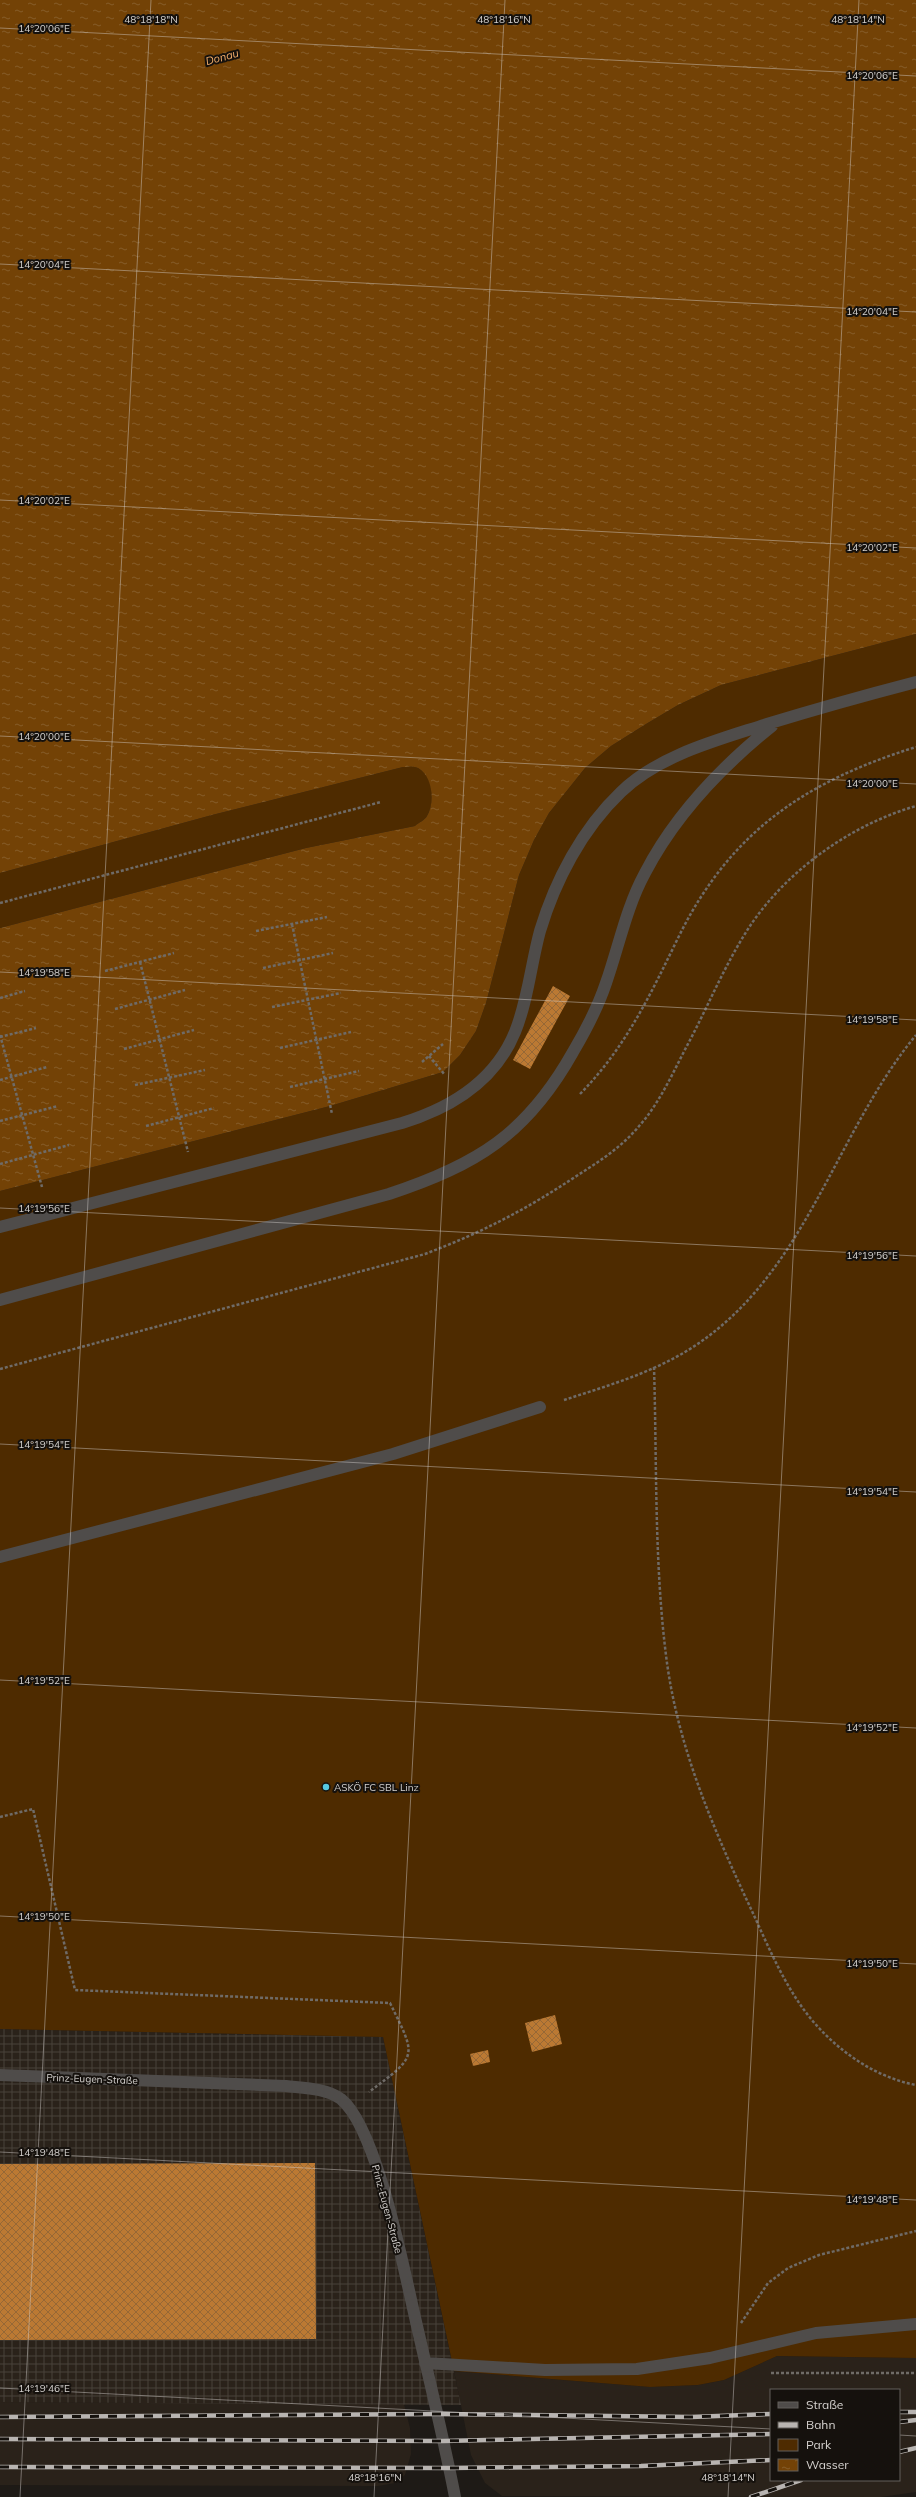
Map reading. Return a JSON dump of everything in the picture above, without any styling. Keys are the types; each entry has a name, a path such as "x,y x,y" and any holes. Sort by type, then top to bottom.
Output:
{"lane":[{"path":"0,1227 402,1123 450,1105 484,1078 508,1049 516,1030 534,952 550,902 570,860 611,803 627,787 671,759 706,745 778,721 916,682"},
{"path":"0,1300 389,1194 424,1183 455,1169 501,1140 542,1102 559,1078 584,1033 605,985 627,912 657,851 680,818 707,786 730,762 778,721"},
{"path":"0,1556 393,1454 540,1407"},
{"name":"Prinz-Eugen-Straße","path":"0,2075 286,2086 317,2089 340,2099 358,2120 380,2175 455,2497"},
{"path":"425,2363 545,2370 637,2369 710,2358 816,2333 916,2324"}],"path":[{"path":"579,1096 612,1058 624,1040 653,991 680,933 701,898 726,864 751,835 779,810 808,792 860,767 916,747"},
{"path":"0,903 381,802"},
{"path":"256,931 327,917"},
{"path":"292,924 306,1000 333,1118"},
{"path":"105,972 174,953"},
{"path":"263,968 333,953"},
{"path":"140,962 188,1152"},
{"path":"115,1008 184,990"},
{"path":"0,998 25,991"},
{"path":"272,1007 341,993"},
{"path":"36,1028 0,1037 42,1187"},
{"path":"124,1049 194,1030"},
{"path":"280,1048 351,1032"},
{"path":"540,1407 602,1388 654,1367 685,1352 726,1323 764,1283 798,1233 854,1132 892,1068 916,1035"},
{"path":"422,1062 443,1044"},
{"path":"430,1056 450,1081"},
{"path":"0,1080 47,1067"},
{"path":"135,1085 204,1070"},
{"path":"290,1087 359,1071"},
{"path":"0,1121 58,1106"},
{"path":"146,1126 214,1108"},
{"path":"0,1164 69,1145"},
{"path":"654,1367 662,1619 676,1711 683,1743 695,1780 770,1952 801,2005 819,2028 853,2058 888,2077 916,2085"},
{"path":"0,1817 33,1809 75,1990 390,2003 409,2042 408,2056 401,2068 348,2108"}],"shaded area":[{"path":"0,2029 383,2037 461,2405 0,2402"},
{"path":"777,2356 916,2358 916,2492 881,2497 502,2496 485,2483 471,2455 454,2371 650,2387 698,2385 724,2380"},
{"path":"0,2402 404,2404 410,2428 411,2454 405,2475 395,2483 378,2486 0,2485"}],"green space":[{"path":"916,634 916,2358 777,2356 724,2380 698,2385 650,2387 454,2371 383,2037 0,2029 0,1191 330,1106 443,1072 460,1055 476,1031 486,1003 519,875 534,840 549,813 585,768 611,746 646,724 678,705 721,685"},
{"path":"403,767 418,768 427,777 432,790 430,811 423,820 415,826 306,848 0,928 0,873 212,815"}],"water":[{"name":"Donau","path":"0,0 916,0 916,634 721,685 678,705 646,724 611,746 585,768 549,813 534,840 519,875 486,1003 476,1031 460,1055 443,1072 330,1106 0,1191 0,928 306,848 415,826 425,819 430,811 432,797 430,783 423,772 416,767 403,767 212,815 0,873"}],"building":[{"path":"553,986 570,996 530,1069 513,1060"},
{"path":"555,2015 562,2044 532,2052 525,2023"},
{"path":"488,2050 490,2062 473,2066 470,2054"},
{"path":"315,2163 316,2339 0,2340 0,2164"}],"railway":[{"path":"900,2412 916,2412"},
{"path":"0,2417 438,2414 691,2417 770,2414"},
{"path":"900,2422 916,2420"},
{"path":"0,2439 443,2441 770,2434"},
{"path":"900,2452 916,2448"},
{"path":"0,2467 450,2468 641,2466 770,2460"},
{"path":"751,2497 798,2481"}],"place":[{"name":"ASKÖ FC SBL Linz","path":"326,1787"}]}
